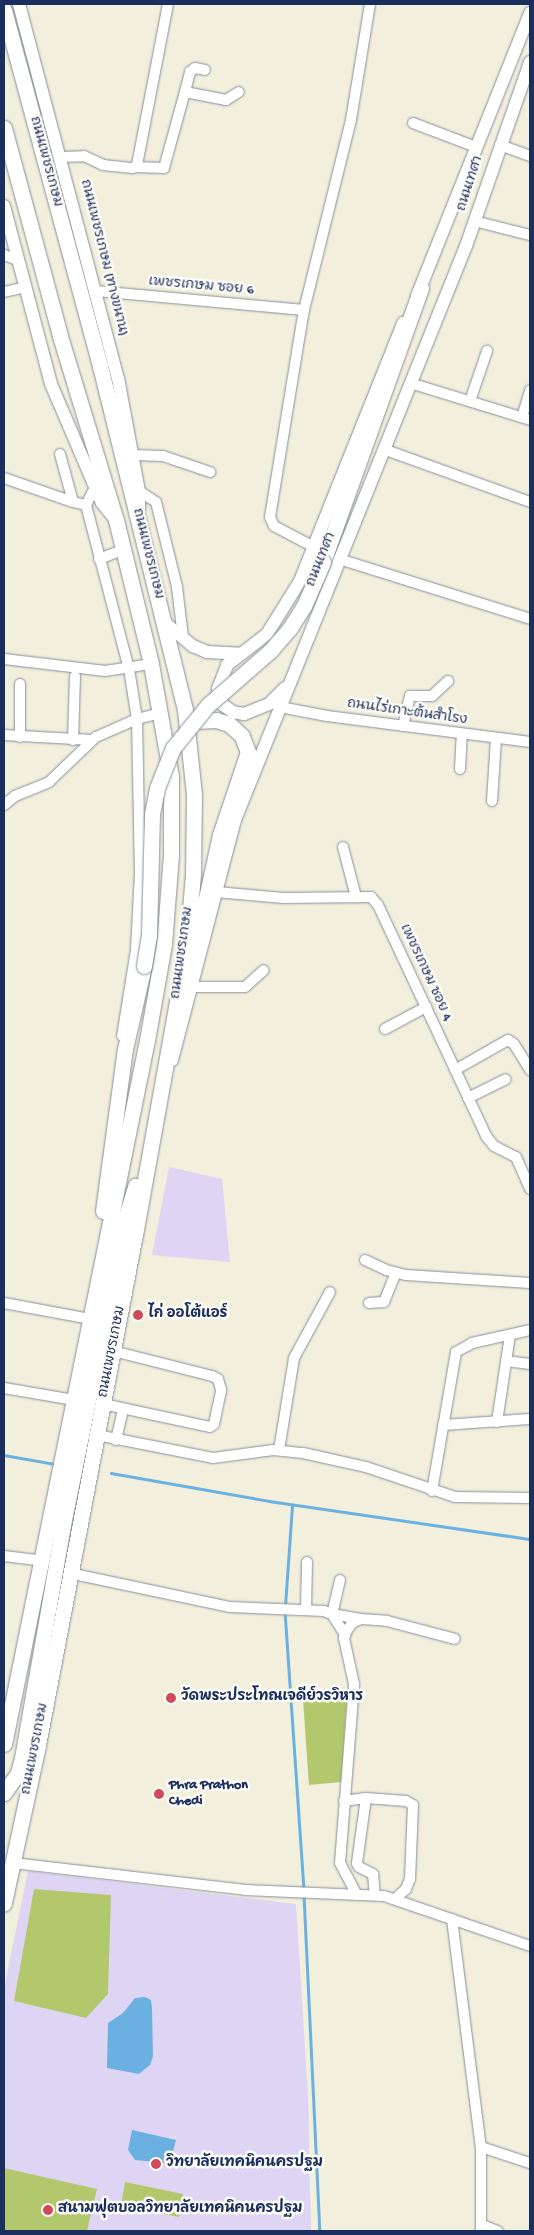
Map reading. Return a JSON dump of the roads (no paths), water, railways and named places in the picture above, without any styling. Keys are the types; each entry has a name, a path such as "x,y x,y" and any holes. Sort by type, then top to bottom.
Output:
{"highway":[{"name":"ถนนเพชรเกษม","path":"4,10 98,356 164,622 185,710 194,794 193,874 187,946 103,1404 4,1904"},
{"name":"ถนนเพชรเกษม","path":"4,128 60,336 116,520 151,664 171,776 171,854 164,944 94,1302 4,1744"},
{"path":"94,1302 106,1179 124,1049 144,966 150,912 150,842 157,788 173,748 208,705 270,651 290,628 304,606 323,562 421,288"},
{"path":"174,1016 193,960 220,835 245,764 246,741 229,724 216,720 195,721"},
{"path":"4,1794 18,1772 22,1758 63,1524 124,1223 156,1115"}],"main road":[{"name":"ถนนเพชรเกษม (ทางขนาน)","path":"20,4 96,291 139,492 139,522"},
{"name":"ถนนเทศา","path":"288,686 269,704 258,710 232,712 223,706 218,689 227,665 267,634 284,610 314,548 394,340 421,288 530,13"},
{"path":"512,55 530,61"},
{"name":"ถนนเทศา","path":"163,1076 172,1060 193,987 236,820 474,221 507,124 528,77 530,61"},
{"path":"488,116 507,124"},
{"path":"4,206 51,384 102,503 116,520"},
{"path":"164,622 207,652 241,654"}],"street":[{"path":"134,167 168,4"},
{"path":"314,548 274,526 270,516 304,310 351,120 370,4"},
{"path":"61,157 84,156 103,165 164,168 190,72 195,68 205,70"},
{"path":"185,92 226,100 239,92"},
{"path":"413,123 476,146"},
{"path":"500,145 530,156"},
{"path":"474,221 530,235"},
{"path":"4,255 18,260"},
{"path":"4,292 25,287"},
{"name":"เพชรเกษม ซอย 6","path":"96,291 304,310"},
{"path":"470,401 487,351"},
{"path":"410,383 526,418 530,390"},
{"path":"383,449 530,502"},
{"path":"60,454 72,502"},
{"path":"132,455 162,456 210,472"},
{"path":"4,478 86,506"},
{"path":"95,487 86,506 129,669 138,718 140,873 136,950 123,1022 124,1049"},
{"path":"139,492 156,502 177,587 183,637"},
{"path":"99,560 123,550"},
{"path":"339,559 530,619"},
{"path":"4,659 73,669 129,669 151,664"},
{"path":"72,740 75,676"},
{"path":"403,726 410,696 432,696 448,681"},
{"path":"20,684 20,737"},
{"name":"ถนนไร่เกาะต้นสำโรง","path":"280,707 496,740 530,742"},
{"path":"4,805 14,796 50,782 92,740 138,718 161,713"},
{"path":"460,769 462,734"},
{"path":"4,736 92,740"},
{"path":"492,801 496,740"},
{"path":"343,847 356,896"},
{"name":"เพชรเกษม ซอย 4","path":"216,892 284,898 370,897 378,905 486,1136 494,1146 516,1157 521,1163 530,1189"},
{"path":"193,987 245,987 264,970"},
{"path":"384,1029 426,1007"},
{"path":"455,1070 508,1040 530,1070"},
{"path":"468,1098 506,1079"},
{"path":"365,1260 396,1273 530,1283"},
{"path":"369,1303 384,1302 396,1273"},
{"path":"279,1450 294,1358 330,1292"},
{"path":"4,1303 90,1319"},
{"path":"432,1491 456,1352 472,1343 530,1330"},
{"path":"497,1422 510,1335"},
{"path":"103,1404 123,1410 210,1427 214,1424 221,1390 218,1379 212,1376 113,1351"},
{"path":"506,1361 530,1364"},
{"path":"4,1388 74,1400"},
{"path":"116,1440 123,1410"},
{"path":"443,1425 530,1419"},
{"path":"97,1434 116,1440 213,1458 279,1450 338,1460 432,1491 479,1500 530,1498"},
{"path":"4,1556 40,1560"},
{"path":"306,1610 307,1562"},
{"path":"69,1573 230,1607 306,1610 361,1619 387,1621 455,1639"},
{"path":"340,1580 332,1614 345,1635 354,1684 340,1863 349,1884 357,1895"},
{"path":"345,1635 352,1623 361,1619"},
{"path":"344,1801 366,1798 406,1801 413,1805 410,1879 406,1889 395,1900"},
{"path":"349,1884 359,1867 358,1850 366,1798"},
{"path":"13,1863 145,1881 297,1893 375,1895 395,1900 530,1946"},
{"path":"359,1867 373,1874 375,1895"},
{"path":"452,1919 481,2146 481,2228 498,2231"},
{"path":"481,2146 530,2163"}],"water":[{"path":"145,1997 151,2000 152,2008 153,2056 150,2065 139,2074 107,2068 108,2023 123,2013 135,1998"},
{"path":"132,2130 176,2140 171,2159 166,2163 135,2160 128,2150"}],"waterway":[{"path":"4,1455 55,1464"},
{"path":"111,1473 269,1501 530,1539"},
{"path":"285,1606 292,1505"},
{"path":"285,1611 304,1890"},
{"path":"304,1895 320,2231"}],"place":[{"name":"ไก่ ออโต้แอร์","path":"138,1315"},
{"name":"วัดพระประโทณเจดีย์วรวิหาร","path":"171,1698"},
{"name":"Phra Prathon Chedi","path":"159,1794"},
{"name":"วิทยาลัยเทคนิคนครปฐม","path":"156,2164"},
{"name":"สนามฟุตบอลวิทยาลัยเทคนิคนครปฐม","path":"48,2210"}]}
